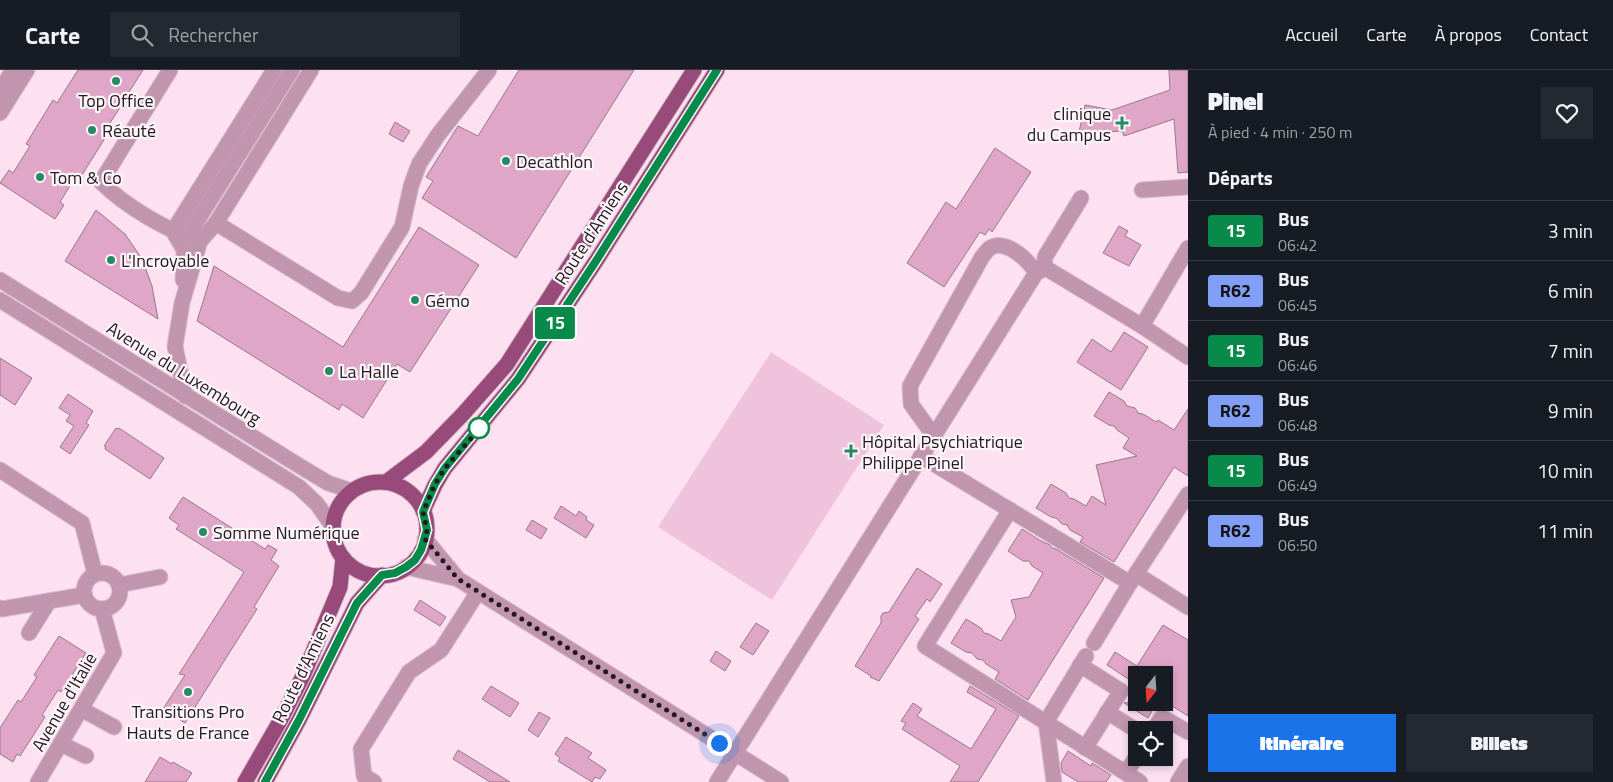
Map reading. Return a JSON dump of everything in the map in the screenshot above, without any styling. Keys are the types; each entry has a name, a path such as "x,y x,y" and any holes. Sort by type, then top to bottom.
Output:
{"main road":[{"name":"Route d'Amiens","path":"386,482 426,452 464,414 507,364 694,70"},
{"name":"Route d'Amiens","path":"423,512 435,484 445,468 518,379 596,261 717,70"},
{"path":"386,482 402,488 415,497 423,512 427,530 421,550 415,560 395,573 371,575 351,566 343,558 337,549 332,527 338,507 352,491 362,485 386,482"},
{"path":"245,782 303,676 340,587 343,558"},
{"name":"Route d'Amiens","path":"265,782 299,720 357,603 382,575"}],"street":[{"path":"0,91 14,70"},
{"path":"0,113 27,70"},
{"path":"170,70 101,182 113,194 174,232 191,239"},
{"path":"174,232 274,70"},
{"path":"185,396 174,346 191,239 292,70"},
{"path":"191,239 216,223 311,70"},
{"path":"216,223 338,298 352,301 361,293 402,228 411,186 419,164 438,135 489,70"},
{"path":"1142,190 1188,187"},
{"path":"717,782 1040,271 1045,257 1081,198"},
{"path":"934,436 911,404 910,386 982,258 990,248 1000,246 1014,251 1040,271 1050,270 1142,326 1188,357"},
{"path":"1142,326 1188,248"},
{"name":"Avenue du Luxembourg","path":"0,280 328,483 352,491"},
{"name":"Avenue du Luxembourg","path":"0,300 299,487 317,504 332,527"},
{"path":"922,456 1010,510 1188,607"},
{"path":"0,470 82,522 95,574"},
{"path":"1094,643 1133,578 1188,494"},
{"path":"1010,510 925,646 1140,782"},
{"path":"425,539 458,579 781,782"},
{"path":"406,567 458,579"},
{"path":"102,573 112,577 119,586 118,600 111,606 102,609 92,607 84,595 85,584 95,574 102,573"},
{"path":"119,586 160,576"},
{"path":"374,782 364,776 361,749 409,672 441,650 478,592"},
{"path":"1,609 84,595"},
{"path":"29,633 49,601"},
{"name":"Avenue d'Italie","path":"38,782 114,652 102,609"},
{"path":"1054,782 1046,722 1083,661 1121,691 1085,748"},
{"path":"81,709 114,727"},
{"path":"1107,712 1128,725"},
{"path":"1159,721 1162,716 1170,721"},
{"path":"1173,723 1188,732"},
{"path":"61,744 86,756"},
{"path":"1126,773 1130,766"},
{"path":"1178,782 1188,766"}],"shaded area":[{"path":"771,352 884,425 772,600 658,527"}],"building":[{"path":"78,70 143,70 129,92 134,95 125,109 121,106 104,132 107,135 80,178 76,176 60,202 64,205 55,219 0,183 9,170 13,173 30,146 26,144 53,100 57,103"},
{"name":"Decathlon","path":"519,70 634,70 516,258 422,198 433,181 426,177 458,126 478,136"},
{"name":"clinique du Campus","path":"1169,70 1188,70 1188,172 1178,173 1174,119 1124,136 1122,131 1105,132 1104,137 1079,132 1085,105 1112,110 1170,90"},
{"path":"395,122 410,131 403,142 389,134"},
{"path":"995,148 1031,172 992,232 989,229 985,235 980,232 944,287 907,263 946,202 956,209"},
{"path":"96,210 125,234 142,259 152,286 158,319 65,261"},
{"path":"1119,226 1128,231 1125,236 1141,245 1129,266 1103,253"},
{"path":"419,227 479,265 410,372 397,364 363,418 342,404 339,410 197,321 214,266 343,347"},
{"path":"1124,332 1148,347 1121,390 1077,362 1092,339 1111,352"},
{"path":"0,358 32,378 15,405 0,395"},
{"path":"1109,392 1124,401 1127,406 1135,408 1138,413 1156,422 1158,420 1174,430 1188,409 1188,476 1174,467 1114,562 1080,542 1083,537 1070,530 1067,525 1062,524 1056,518 1036,508 1051,484 1066,493 1069,498 1086,506 1092,496 1106,505 1096,465 1137,456 1123,448 1129,438 1114,426 1094,416"},
{"path":"68,394 93,411 86,423 89,425 70,454 60,447 74,426 66,421 70,415 59,408"},
{"path":"116,428 119,428 164,458 150,479 105,449 106,447 104,446"},
{"path":"183,497 265,549 268,545 277,550 271,560 279,566 254,607 257,609 185,723 163,709 185,675 179,674 244,572 176,529 179,525 169,518"},
{"path":"561,506 576,516 579,511 587,517 586,520 594,525 586,538 554,518"},
{"path":"532,520 547,529 541,539 526,530"},
{"path":"1022,529 1104,578 1028,700 995,679 999,672 983,660 977,659 972,653 966,652 951,643 966,619 981,628 984,633 1001,641 1016,617 1011,600 1029,597 1043,573 1032,566 1029,561 1023,561 1008,551"},
{"path":"917,568 942,584 930,602 927,599 915,616 919,619 879,681 855,666 881,623 881,616 883,613 889,612"},
{"path":"420,600 446,617 440,626 414,610"},
{"path":"756,623 769,631 753,655 740,647"},
{"path":"1163,625 1188,640 1188,716 1173,707 1173,666 1137,666"},
{"path":"59,636 86,653 61,692 58,690 42,715 45,717 20,756 17,754 13,762 0,754 0,728 18,700 21,702 37,677 34,675"},
{"path":"716,651 731,661 725,671 710,661"},
{"path":"1115,652 1137,666 1128,666 1128,679 1107,665"},
{"path":"491,686 519,703 510,717 482,699"},
{"path":"970,686 1019,716 978,782 950,782 960,766 902,729 906,723 901,721 913,703 922,709 917,716 971,749 996,709 967,692"},
{"path":"1137,711 1152,711 1148,718"},
{"path":"539,712 550,718 538,737 528,730"},
{"path":"566,737 592,753 588,758 606,770 600,779 595,777 592,782 558,761 560,758 555,754"},
{"path":"458,750 510,782 490,782 453,759"},
{"path":"1068,751 1091,766 1092,763 1111,775 1106,782 1078,782 1062,772 1061,763"},
{"path":"160,757 192,773 186,782 145,782"}],"bus line":[{"name":"15","path":"265,782 299,720 357,603 382,575 395,573 415,560 421,550 427,530 423,512 435,484 445,468 481,427 518,379 596,261 717,70"}],"place":[{"name":"Top Office","path":"116,81"},
{"name":"clinique du Campus","path":"1122,123"},
{"name":"Réauté","path":"92,130"},
{"name":"Decathlon","path":"506,161"},
{"name":"Tom & Co","path":"40,177"},
{"name":"L'Incroyable","path":"111,260"},
{"name":"Gémo","path":"415,300"},
{"name":"La Halle","path":"329,371"},
{"name":"Hôpital Psychiatrique Philippe Pinel","path":"851,451"},
{"name":"Somme Numérique","path":"203,532"},
{"name":"Transitions Pro Hauts de France","path":"188,692"}],"route":[{"path":"479,428 481,427 445,468 435,484 423,512 427,530 425,539 458,579 719,743"}]}
